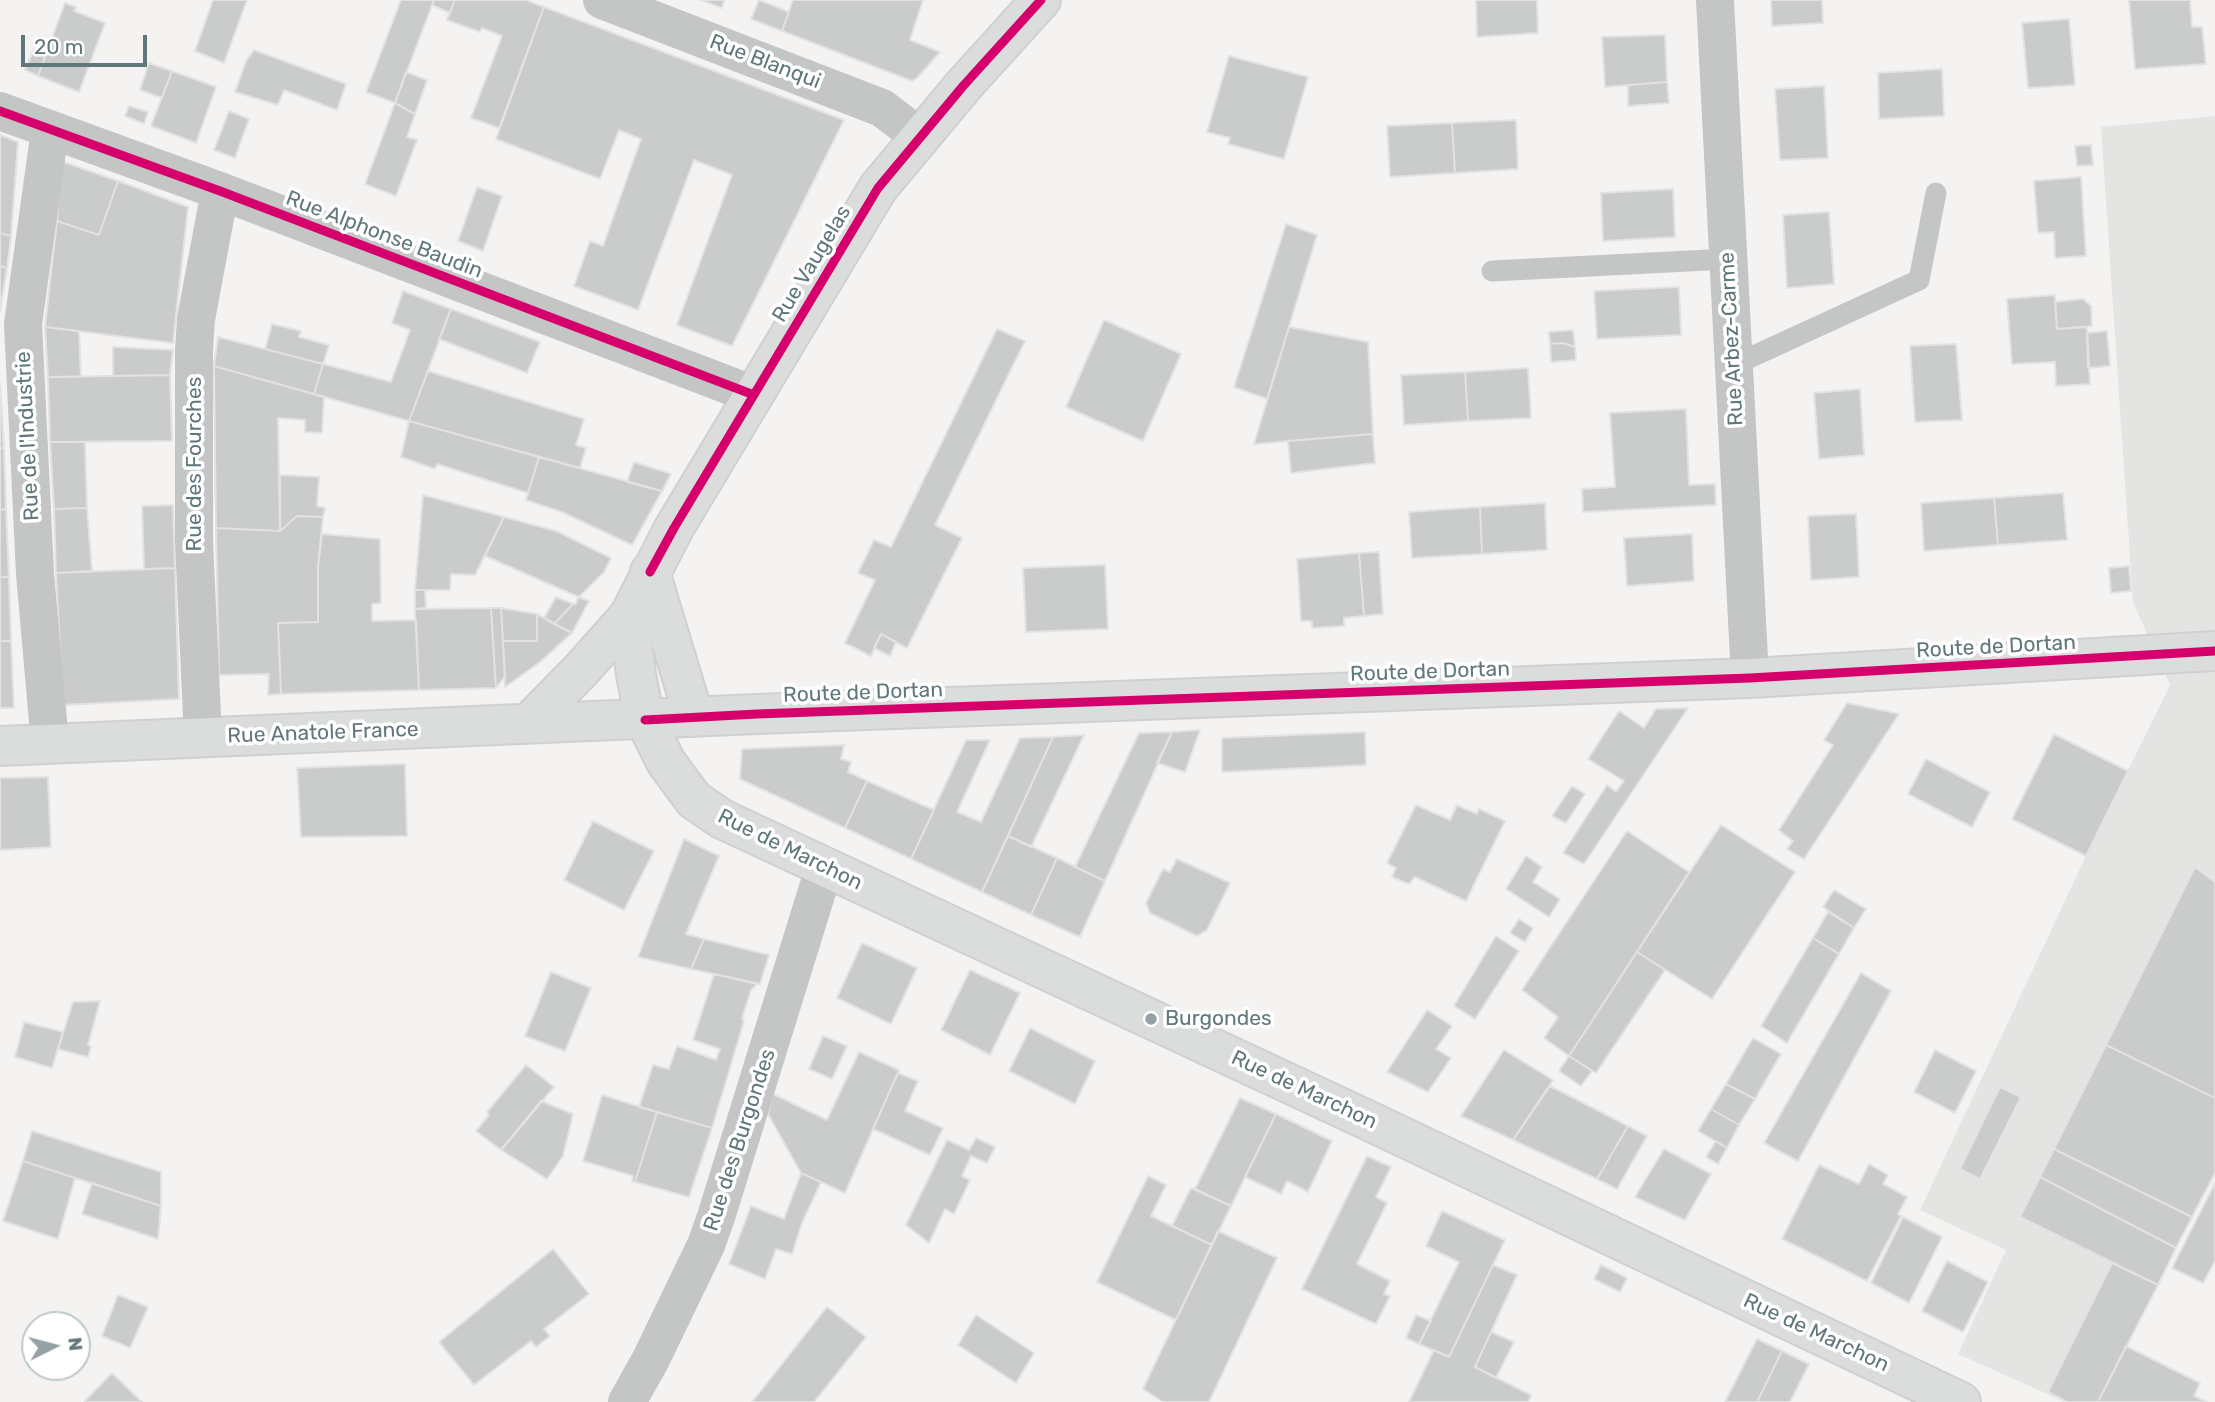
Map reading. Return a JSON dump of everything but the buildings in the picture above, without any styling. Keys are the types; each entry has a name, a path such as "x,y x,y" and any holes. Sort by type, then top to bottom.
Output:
{"main road":[{"name":"Rue Vaugelas","path":"529,723 582,670 629,616 674,528 878,188 964,85 1041,0"},
{"path":"650,572 694,717"},
{"path":"629,616 645,720"},
{"name":"Route de Dortan","path":"645,720 1750,678 2215,651"},
{"name":"Rue Anatole France","path":"0,746 645,720"},
{"name":"Rue de Marchon","path":"645,720 666,762 694,800 722,819 1376,1124 1961,1402"}],"street":[{"name":"Rue Blanqui","path":"602,0 882,108 920,137"},
{"name":"Rue Arbez-Carme","path":"1715,0 1750,678"},
{"name":"Rue Alphonse Baudin","path":"0,111 220,191 754,395"},
{"name":"Rue de l'Industrie","path":"50,130 23,324 35,574 50,744"},
{"name":"Rue des Fourches","path":"203,738 194,542 194,350 196,319 220,191"},
{"name":"Rue des Burgondes","path":"627,1402 651,1359 713,1227 818,888 827,868"}],"lane":[{"path":"1734,365 1919,281 1936,192"},
{"path":"1492,271 1728,259"}],"shaded area":[{"path":"2215,116 2215,1173 2098,1402 2065,1402 1958,1354 2006,1250 1920,1210 2086,856 2170,685 2133,602 2101,127"}],"cycle path":[{"path":"650,572 878,188 964,85 1041,0"},
{"path":"0,111 220,191 754,395"},
{"path":"645,720 1750,678 2215,651"}],"place":[{"name":"Burgondes","path":"1151,1019"}]}
